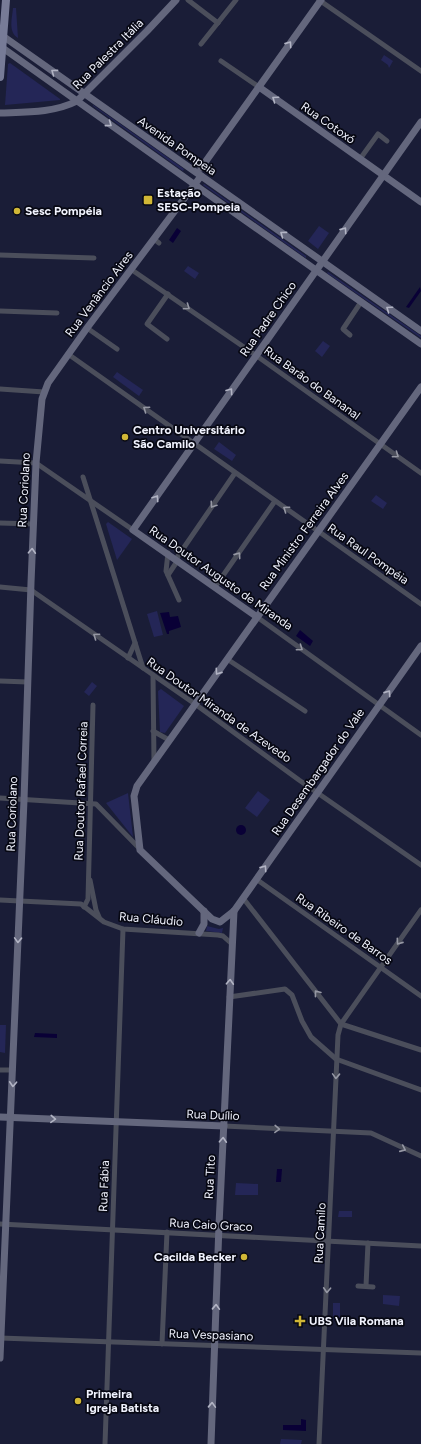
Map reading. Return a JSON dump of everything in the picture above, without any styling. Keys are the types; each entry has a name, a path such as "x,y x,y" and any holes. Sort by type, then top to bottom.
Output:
{"main road":[{"path":"0,77 2,34 6,0"}],"street":[{"name":"Rua Palestra Itália","path":"0,114 66,107 77,101 86,94 176,0"},
{"path":"188,0 218,23"},
{"path":"201,44 236,0"},
{"path":"201,168 320,0 421,71"},
{"name":"Avenida Pompeia","path":"2,34 421,331"},
{"name":"Avenida Pompeia","path":"1,47 421,344"},
{"name":"Rua Cotoxó","path":"221,61 421,202"},
{"name":"Rua Padre Chico","path":"133,530 421,122"},
{"path":"360,159 378,134 387,140"},
{"name":"Rua Venâncio Aires","path":"44,392 68,354 156,241 201,176"},
{"path":"0,255 94,258"},
{"name":"Rua Barão do Bananal","path":"132,270 256,355 421,473"},
{"path":"167,339 147,324 168,294"},
{"path":"350,335 343,329 361,302"},
{"path":"0,311 57,314"},
{"path":"87,328 117,349"},
{"name":"Rua Raul Pompéia","path":"68,354 421,604"},
{"name":"Rua Ministro Ferreira Alves","path":"140,850 134,796 137,786 317,531 421,388"},
{"path":"0,389 44,392"},
{"name":"Rua Coriolano","path":"0,1358 3,1225 11,1117 24,800 30,590 36,463 41,406 44,392"},
{"name":"Rua Doutor Augusto de Miranda","path":"0,460 36,463 168,553 421,735"},
{"path":"168,575 235,473"},
{"path":"83,477 143,668"},
{"path":"215,587 275,501"},
{"path":"96,518 100,506"},
{"path":"0,523 34,524"},
{"path":"168,553 166,567 179,600"},
{"name":"Rua Doutor Miranda de Azevedo","path":"0,587 30,590 195,704 317,793 421,865"},
{"path":"128,658 135,643"},
{"name":"Rua Desembargador do Vale","path":"234,911 421,646"},
{"path":"227,659 304,711"},
{"path":"153,675 154,762"},
{"path":"0,681 28,682"},
{"name":"Rua Doutor Rafael Correia","path":"84,907 88,899 93,705"},
{"path":"154,731 169,740"},
{"path":"0,798 96,804 140,850 214,920 220,922 234,911"},
{"name":"Rua Doutor Rafael Correia","path":"88,877 96,910 101,920"},
{"name":"Rua Ribeiro de Barros","path":"256,879 421,996"},
{"path":"243,898 341,1024 421,1050"},
{"name":"Rua Cláudio","path":"0,900 81,904 101,920 114,927 123,929 199,933 223,936 232,944"},
{"path":"341,1024 421,910"},
{"path":"199,933 204,924 204,911"},
{"name":"Rua Tito","path":"211,1444 229,997 234,911"},
{"name":"Rua Fábia","path":"104,1444 123,929"},
{"path":"229,997 279,988 289,991 295,1001 302,1021 312,1037 336,1060 421,1090"},
{"name":"Rua Camilo","path":"319,1444 336,1060 338,1035 341,1024"},
{"path":"0,1070 13,1070"},
{"name":"Rua Duílio","path":"0,1117 375,1134 421,1156"},
{"name":"Rua Caio Graco","path":"3,1225 167,1232 421,1246"},
{"path":"162,1344 167,1232"},
{"path":"366,1286 368,1243"},
{"path":"358,1286 373,1287"},
{"name":"Rua Vespasiano","path":"0,1338 421,1353"}],"shaded area":[{"path":"13,8 16,8 18,38 12,29"},
{"path":"384,55 393,61 389,68 388,65 381,60"},
{"path":"10,63 60,100 5,105 8,64"},
{"path":"93,106 184,169 183,171"},
{"path":"204,184 306,256 306,258 203,185"},
{"path":"319,226 329,233 318,249 308,241"},
{"path":"177,228 181,231 173,243 169,240"},
{"path":"188,266 199,273 195,279 184,271"},
{"path":"328,272 421,336 421,338 327,273"},
{"path":"420,287 421,291 409,308 406,307"},
{"path":"323,341 330,346 322,357 315,351"},
{"path":"117,372 143,390 139,396 113,377"},
{"path":"219,442 236,455 232,461 214,449"},
{"path":"376,495 387,503 383,509 371,501"},
{"path":"108,522 132,539 117,560 106,524"},
{"path":"157,611 163,635 154,637 147,614"},
{"path":"169,612 170,617 178,616 181,627 169,631 169,634 167,634 160,613"},
{"path":"300,630 313,641 310,646 296,636"},
{"path":"92,682 97,686 89,696 84,692"},
{"path":"161,689 184,706 165,733 160,732 158,691"},
{"path":"258,791 270,800 257,817 245,808"},
{"path":"128,793 133,837 106,803"},
{"path":"239,825 243,825 245,826 245,834 239,835 236,832 236,828"},
{"path":"207,926 219,929 223,928 222,933 206,931"},
{"path":"0,1025 6,1025 5,1053 0,1052"},
{"path":"35,1033 57,1034 57,1038 34,1037"},
{"path":"277,1169 282,1169 281,1182 276,1182"},
{"path":"236,1183 258,1184 258,1195 235,1195"},
{"path":"339,1211 352,1211 352,1217 338,1217"},
{"path":"383,1295 400,1296 399,1306 383,1304"},
{"path":"333,1303 340,1303 340,1320 333,1320"},
{"path":"301,1419 306,1420 306,1431 283,1430 283,1425 301,1425"},
{"path":"281,1439 302,1440 301,1444 280,1444"}],"place":[{"name":"Estação SESC-Pompeia","path":"148,200"},
{"name":"Sesc Pompéia","path":"17,211"},
{"name":"Centro Universitário São Camilo","path":"125,437"},
{"name":"Cacilda Becker","path":"244,1257"},
{"name":"UBS Vila Romana","path":"300,1321"},
{"name":"Primeira Igreja Batista","path":"78,1401"}]}
